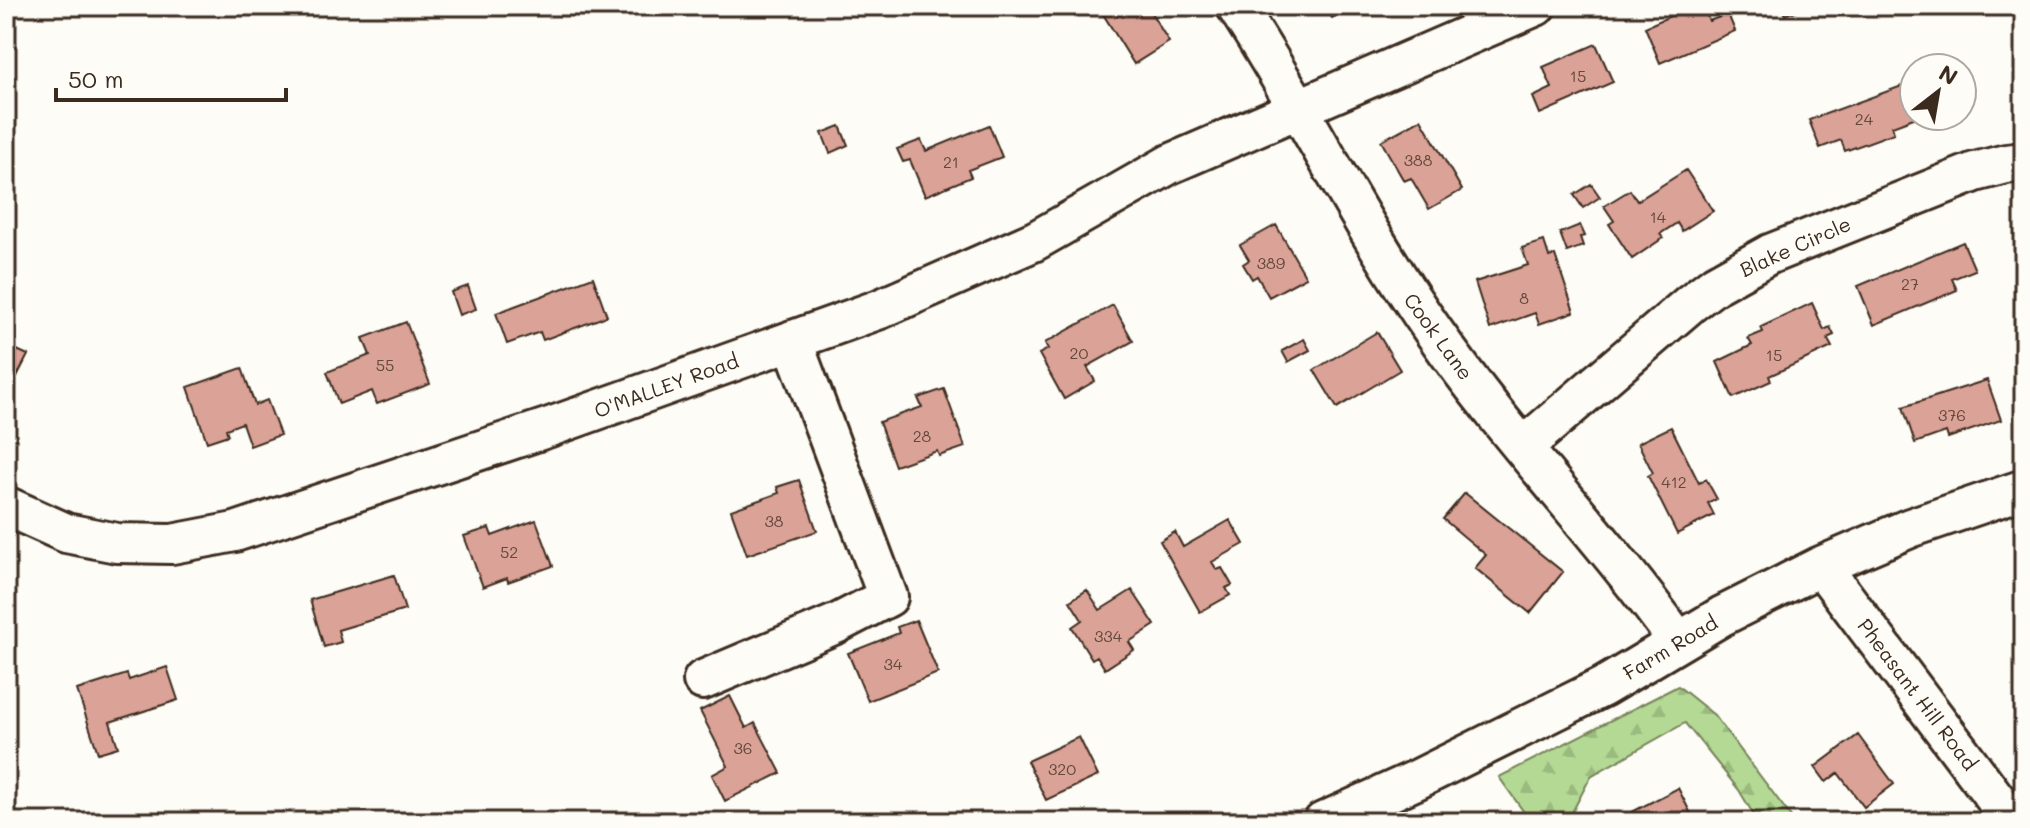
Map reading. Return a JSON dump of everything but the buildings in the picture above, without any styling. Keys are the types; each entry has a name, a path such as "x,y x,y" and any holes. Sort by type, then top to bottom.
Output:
{"street":[{"name":"Cook Lane","path":"1236,6 1299,107 1396,276 1435,334 1523,447 1609,549 1678,641"},
{"name":"O'MALLEY Road","path":"6,506 66,533 141,545 197,540 235,532 547,428 880,309 1035,241 1170,164 1536,6"},
{"name":"Blake Circle","path":"1523,447 1691,303 1742,268 1975,172 2024,162"},
{"path":"703,680 838,623 888,597 792,340"},
{"name":"Farm Road","path":"1323,822 1416,780 1603,687 1678,641 1821,566 1910,528 2024,489"},
{"name":"Pheasant Hill Road","path":"1821,566 2013,822"}],"green space":[{"path":"1678,686 1714,715 1795,822 1758,822 1739,790 1685,723 1591,776 1567,822 1531,822 1499,777"}]}
